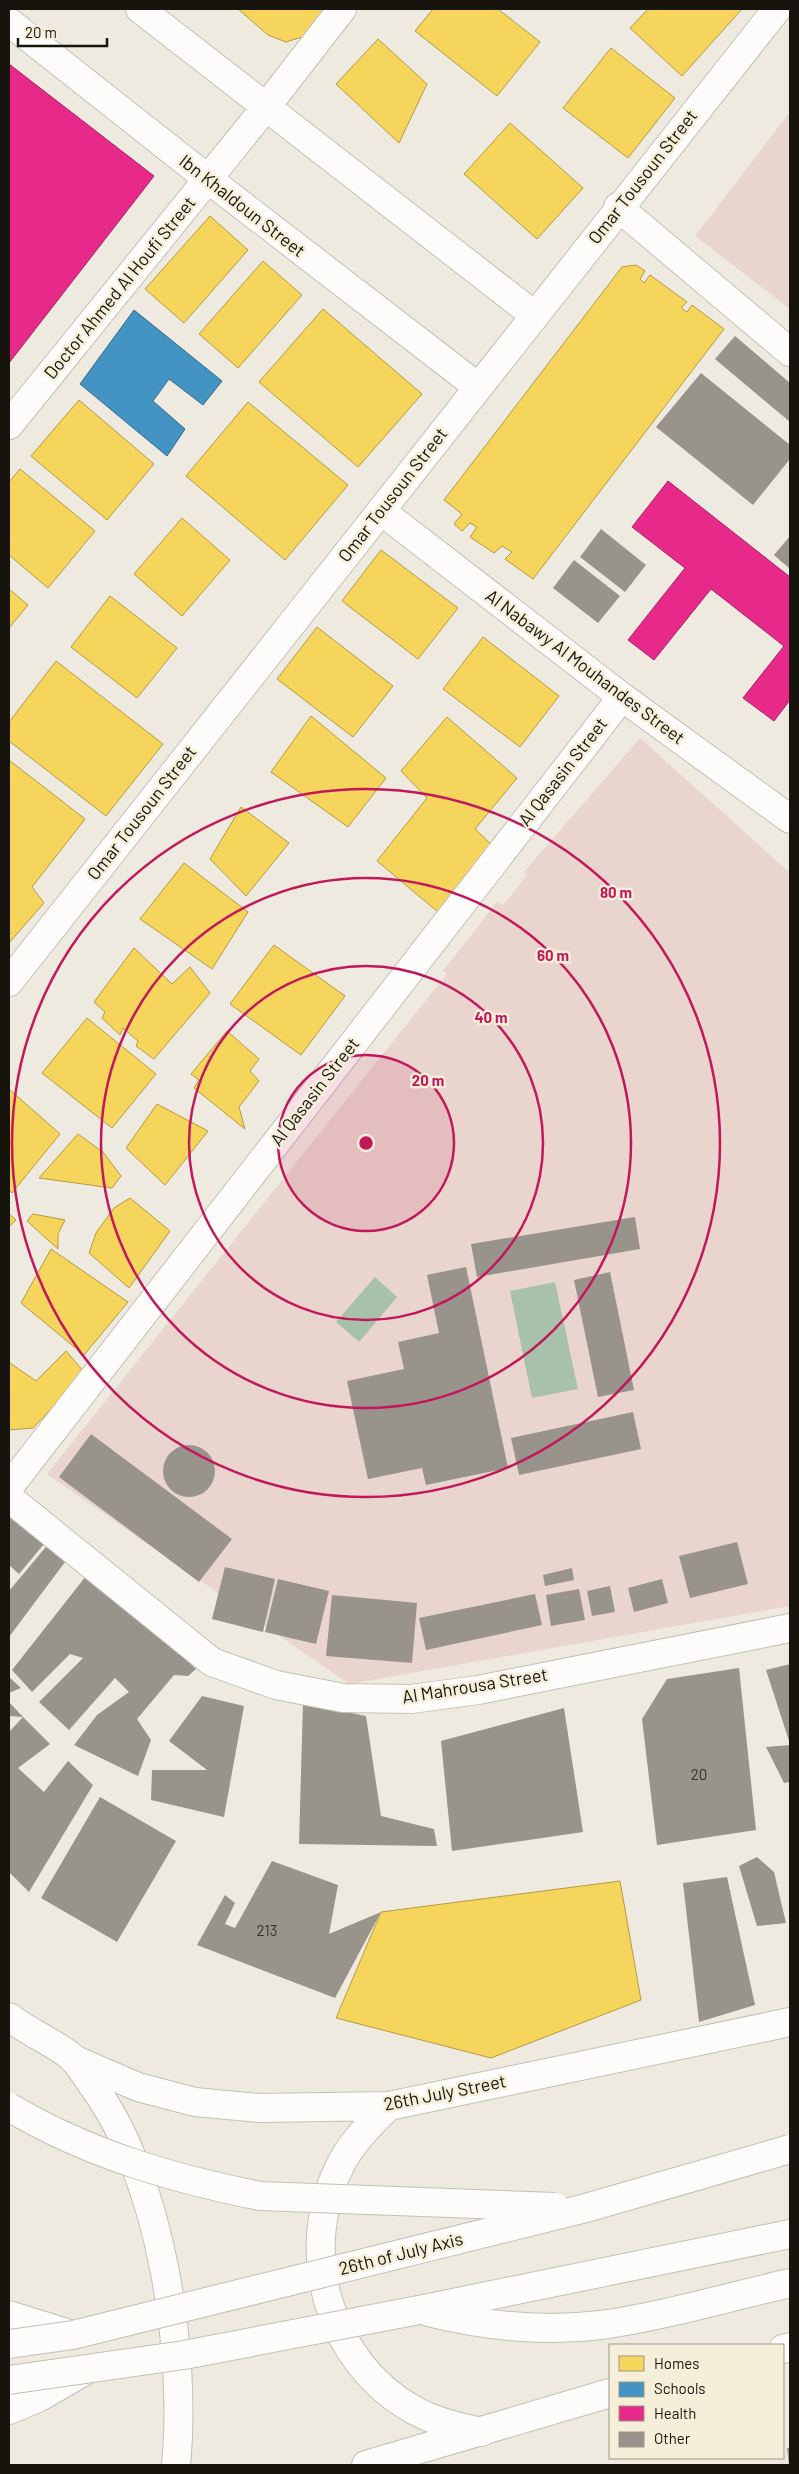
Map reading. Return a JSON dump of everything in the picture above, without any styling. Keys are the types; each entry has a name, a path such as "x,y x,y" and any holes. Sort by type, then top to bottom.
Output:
{"main road":[{"path":"140,9 534,315"},
{"name":"Doctor Ahmed Al Houfi Street","path":"9,425 266,107 342,9"},
{"name":"Omar Tousoun Street","path":"9,982 618,207 777,9"},
{"name":"Ibn Khaldoun Street","path":"9,22 208,179 478,387"},
{"path":"618,207 790,352"},
{"name":"Al Nabawy Al Mouhandes Street","path":"381,511 622,696 790,820"},
{"name":"Al Qasasin Street","path":"9,1487 622,696"},
{"name":"Al Mahrousa Street","path":"9,1498 212,1662 276,1685 343,1698 411,1699 478,1690 790,1628"},
{"path":"9,2017 73,2059 113,2117 134,2165 162,2257 171,2308 177,2360 179,2412 176,2465"},
{"name":"26th July Street","path":"73,2059 138,2087 195,2102 259,2108 390,2106 790,2022"},
{"path":"390,2106 364,2131 343,2160 328,2193 321,2228 320,2264 326,2300 340,2333 354,2356 384,2390 422,2414 447,2424 482,2432"},
{"path":"9,2108 38,2125 123,2162 260,2196 586,2208"},
{"name":"26th of July Axis","path":"9,2344 73,2335 586,2208 790,2149"},
{"path":"9,2380 184,2355 419,2310 790,2234"},
{"path":"419,2310 486,2324 560,2328 600,2325 640,2318 790,2283"},
{"path":"9,2315 73,2335"},
{"path":"9,2410 40,2397 88,2369"},
{"path":"366,2465 609,2393"}],"shaded area":[{"path":"790,112 790,309 695,236"},
{"path":"640,738 790,873 790,1606 349,1684 47,1474 447,974 443,971 497,902 503,905 527,875 524,872"},
{"path":"375,1277 397,1297 359,1342 336,1322"},
{"path":"555,1282 578,1389 532,1398 510,1291"}],"building: Homes":[{"path":"238,9 326,9 305,36 286,42 268,35"},
{"path":"433,9 498,9 540,42 497,96 415,31"},
{"path":"648,9 742,9 682,76 630,28"},
{"path":"378,39 427,84 399,143 336,84"},
{"path":"611,48 675,98 628,158 563,108"},
{"path":"510,123 583,188 537,239 464,174"},
{"path":"210,216 248,250 184,323 145,289"},
{"path":"263,261 302,295 238,368 199,334"},
{"path":"636,265 645,271 640,279 644,283 650,275 687,302 681,308 687,312 692,305 724,329 533,579 505,559 512,552 502,546 494,553 470,537 477,527 470,523 462,531 454,524 462,514 444,500 622,267"},
{"path":"323,309 422,394 358,467 259,382"},
{"path":"79,400 154,464 107,520 31,456"},
{"path":"248,402 348,485 285,560 186,476"},
{"path":"20,469 95,531 48,588 9,555 9,482"},
{"path":"182,518 230,560 182,616 134,574"},
{"path":"381,550 458,608 418,659 342,601"},
{"path":"9,589 28,605 9,628"},
{"path":"110,596 177,648 137,698 71,647"},
{"path":"317,627 393,686 353,737 277,679"},
{"path":"483,637 559,696 520,747 443,689"},
{"path":"56,661 163,744 106,816 9,741 9,722"},
{"path":"311,716 386,778 348,827 271,772"},
{"path":"447,717 517,778 475,829 493,846 438,912 377,861 427,798 401,771"},
{"path":"9,760 85,819 32,887 44,903 9,943"},
{"path":"241,807 289,843 246,896 210,859"},
{"path":"184,863 248,912 212,969 140,919"},
{"path":"274,945 345,996 301,1055 230,1004"},
{"path":"134,948 172,984 190,967 210,993 154,1059 136,1046 138,1041 123,1028 120,1035 102,1018 105,1012 94,1002"},
{"path":"87,1018 156,1074 112,1128 42,1073"},
{"path":"227,1031 259,1059 250,1071 259,1081 239,1107 245,1129 194,1088 199,1080 191,1074"},
{"path":"9,1089 60,1134 12,1193 9,1190"},
{"path":"157,1104 208,1131 165,1185 126,1148"},
{"path":"78,1134 103,1152 121,1176 112,1188 39,1178"},
{"path":"130,1198 170,1231 129,1288 89,1253 96,1233 114,1208"},
{"path":"9,1214 16,1220 9,1227"},
{"path":"33,1214 65,1220 58,1234 58,1249 27,1221"},
{"path":"51,1249 128,1302 84,1355 21,1303"},
{"path":"66,1351 85,1373 33,1428 9,1430 9,1364 36,1381"},
{"path":"620,1881 641,2000 491,2058 336,2018 381,1912"}],"building: Schools":[{"path":"134,310 222,381 203,405 169,379 153,401 185,429 167,456 80,384"}],"building: Health":[{"path":"9,64 154,176 9,363"},
{"path":"668,481 790,577 790,700 774,721 743,698 784,646 711,589 654,660 628,640 685,568 632,527"}],"building: Other":[{"path":"735,336 790,383 790,422 715,359"},
{"path":"701,373 790,445 790,459 753,505 656,427"},
{"path":"601,529 646,565 625,592 580,557"},
{"path":"790,536 790,569 774,555"},
{"path":"574,560 620,596 598,623 553,588"},
{"path":"635,1217 640,1249 477,1277 471,1244"},
{"path":"466,1267 508,1468 426,1485 422,1468 368,1479 347,1381 404,1369 398,1342 439,1333 427,1275"},
{"path":"610,1272 634,1390 598,1397 574,1280"},
{"path":"633,1412 641,1449 519,1475 511,1438"},
{"path":"91,1434 232,1539 199,1582 59,1477"},
{"path":"184,1445 194,1445 208,1452 215,1466 215,1476 208,1490 194,1497 184,1497 174,1493 167,1486 163,1476 163,1466 167,1456 174,1449"},
{"path":"9,1516 44,1544 19,1574 9,1565"},
{"path":"50,1542 68,1558 9,1637 9,1591"},
{"path":"737,1542 748,1584 690,1598 679,1556"},
{"path":"225,1567 275,1579 263,1632 212,1619"},
{"path":"572,1568 574,1580 545,1586 543,1575"},
{"path":"90,1571 196,1669 188,1676 174,1675 137,1719 151,1740 138,1776 74,1745 97,1715 129,1692 115,1678 69,1730 39,1702 83,1658 70,1654 32,1692 12,1670"},
{"path":"278,1579 329,1591 316,1644 265,1632"},
{"path":"662,1579 668,1603 634,1612 628,1588"},
{"path":"610,1586 615,1612 592,1616 587,1591"},
{"path":"579,1589 585,1620 551,1626 546,1595"},
{"path":"535,1594 542,1625 426,1650 419,1618"},
{"path":"332,1595 417,1603 412,1663 326,1656"},
{"path":"790,1664 790,1744 766,1670"},
{"path":"739,1668 756,1830 657,1845 642,1719 667,1679"},
{"path":"9,1677 21,1688 9,1693"},
{"path":"202,1696 244,1706 224,1817 151,1800 152,1770 207,1770 169,1741"},
{"path":"9,1702 23,1717 9,1716"},
{"path":"303,1703 366,1716 381,1816 434,1829 437,1846 299,1844"},
{"path":"564,1708 583,1832 452,1851 441,1741"},
{"path":"23,1717 50,1744 18,1768 44,1792 68,1761 93,1785 29,1892 9,1872 9,1732"},
{"path":"790,1745 790,1782 784,1783 766,1747"},
{"path":"100,1797 176,1841 117,1942 41,1898"},
{"path":"757,1857 774,1872 786,1923 757,1926 739,1866"},
{"path":"272,1861 338,1885 329,1934 381,1912 335,1998 197,1945 225,1895 235,1903 225,1924 235,1928"},
{"path":"727,1877 755,2005 699,2022 683,1883"},
{"path":"787,2448 790,2448 790,2465 789,2465"}]}
